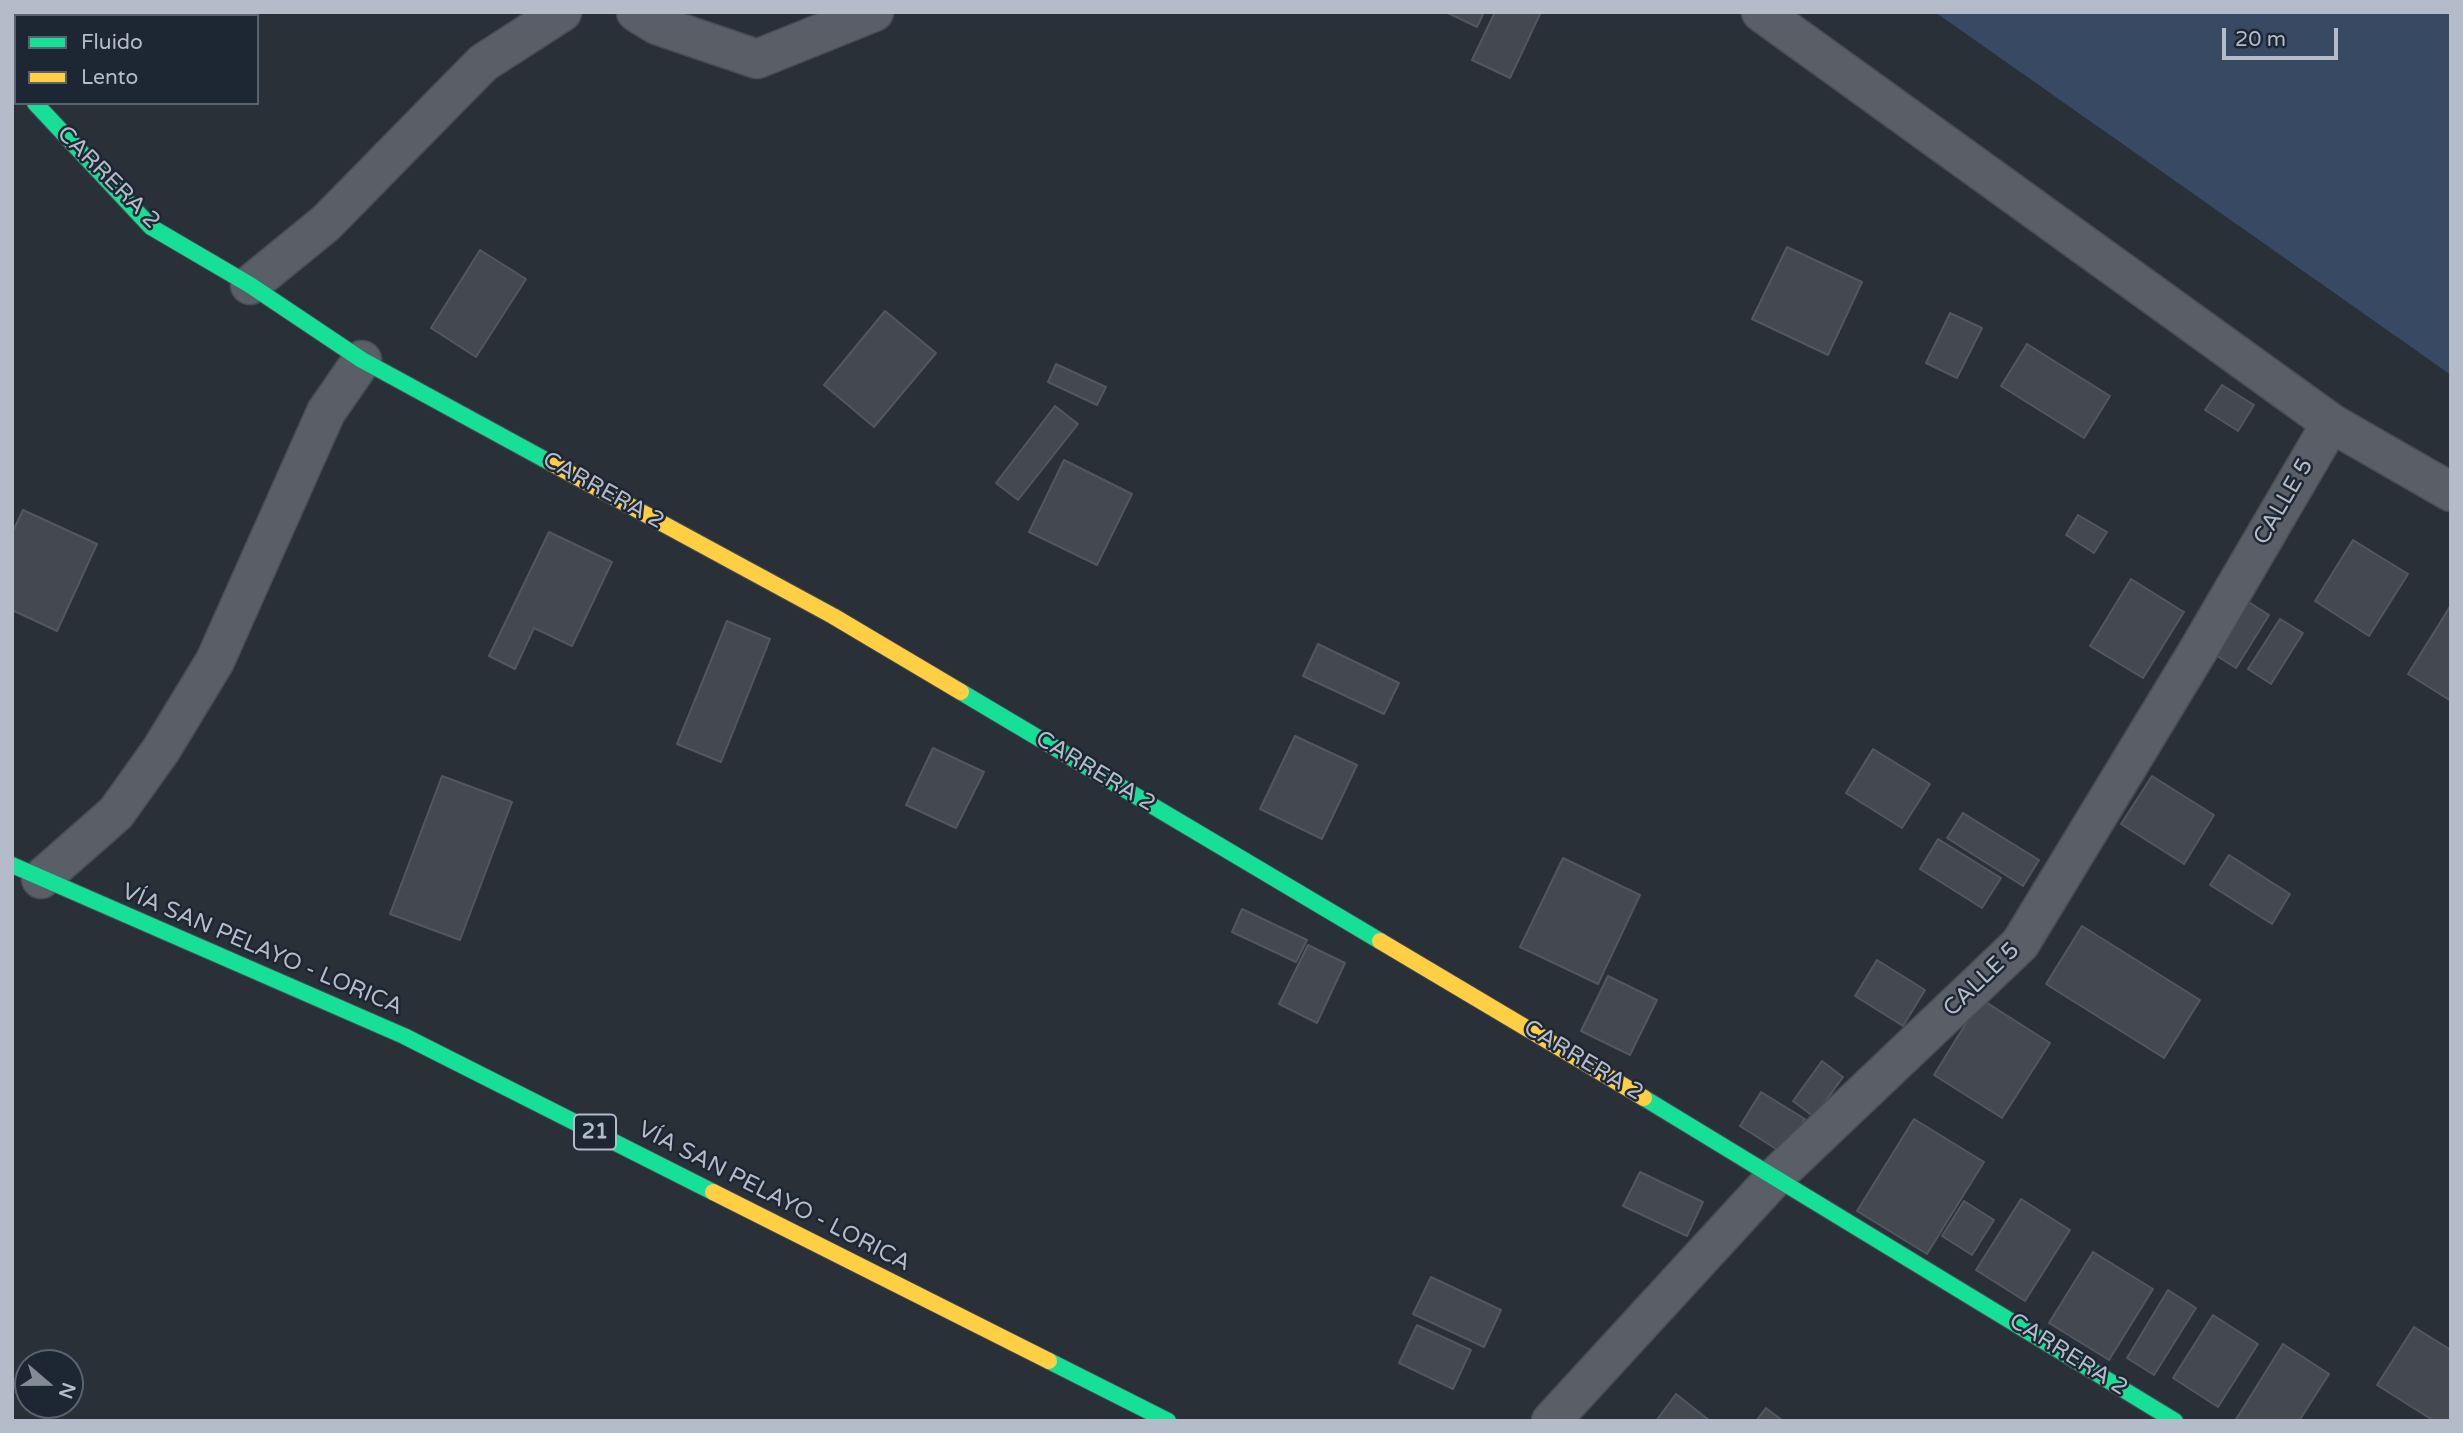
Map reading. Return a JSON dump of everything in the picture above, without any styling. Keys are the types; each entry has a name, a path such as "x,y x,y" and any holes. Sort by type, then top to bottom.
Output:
{"street":[{"path":"250,285 327,223 483,64 562,12"},
{"path":"636,12 657,24 757,59 874,12"},
{"path":"1761,12 2331,423 2451,492"},
{"name":"CARRERA 2","path":"37,105 151,227 250,285 362,360 832,616 1776,1176 2175,1421"},
{"path":"27,872 116,813 161,750 215,661 326,412 362,360"},
{"name":"CALLE 5","path":"1551,1421 1776,1176 2020,944 2199,649 2331,423"},
{"name":"VÍA SAN PELAYO - LORICA","path":"27,872 404,1037 1168,1421"}],"water":[{"path":"1935,12 2451,12 2451,375"}],"building":[{"path":"25,12 106,12 104,14"},
{"path":"1446,12 1484,12 1477,27"},
{"path":"1495,12 1541,12 1510,78 1472,60"},
{"path":"1787,247 1862,282 1828,355 1752,319"},
{"path":"480,250 526,279 476,357 431,328"},
{"path":"885,311 936,353 874,427 824,385"},
{"path":"1950,313 1982,328 1957,378 1926,363"},
{"path":"2027,344 2110,396 2084,438 2001,386"},
{"path":"1056,364 1106,387 1097,405 1048,382"},
{"path":"2222,385 2254,405 2238,431 2205,410"},
{"path":"1055,406 1078,424 1018,500 996,483"},
{"path":"1064,460 1132,494 1097,565 1029,532"},
{"path":"23,510 97,544 57,631 12,610 12,533"},
{"path":"2078,515 2107,532 2094,553 2066,535"},
{"path":"549,532 612,562 572,646 534,628 515,669 489,656"},
{"path":"2353,540 2408,574 2369,636 2315,601"},
{"path":"2131,579 2184,612 2143,678 2090,646"},
{"path":"2247,601 2269,615 2236,668 2214,654"},
{"path":"2451,605 2451,701 2408,674"},
{"path":"2280,619 2303,633 2271,684 2248,669"},
{"path":"727,621 770,639 721,762 677,744"},
{"path":"1318,644 1399,683 1384,714 1303,676"},
{"path":"1295,736 1357,765 1322,839 1260,809"},
{"path":"933,748 984,772 956,828 906,805"},
{"path":"1873,749 1930,784 1902,828 1846,793"},
{"path":"442,776 512,802 460,940 390,914"},
{"path":"2152,776 2214,815 2184,864 2121,824"},
{"path":"1963,813 2039,860 2023,886 1947,838"},
{"path":"1938,839 2001,878 1982,908 1920,869"},
{"path":"2229,855 2290,894 2272,924 2210,885"},
{"path":"1563,858 1640,895 1598,984 1520,947"},
{"path":"1242,909 1307,940 1296,962 1232,932"},
{"path":"2082,926 2200,1000 2164,1058 2046,984"},
{"path":"1308,945 1345,963 1317,1023 1279,1004"},
{"path":"1877,960 1925,990 1903,1026 1855,996"},
{"path":"1608,976 1657,1000 1630,1055 1581,1031"},
{"path":"1981,999 2050,1043 2002,1118 1934,1075"},
{"path":"1822,1061 1843,1077 1814,1117 1793,1101"},
{"path":"1761,1092 1805,1119 1784,1154 1740,1126"},
{"path":"1914,1119 1984,1162 1927,1254 1857,1211"},
{"path":"1640,1172 1703,1202 1687,1236 1623,1206"},
{"path":"2021,1199 2070,1230 2025,1301 1976,1270"},
{"path":"1964,1201 1994,1220 1972,1255 1942,1236"},
{"path":"2093,1252 2153,1289 2109,1360 2049,1323"},
{"path":"1431,1277 1501,1310 1484,1347 1413,1314"},
{"path":"2168,1290 2196,1308 2154,1375 2127,1358"},
{"path":"2213,1315 2258,1344 2218,1407 2173,1378"},
{"path":"1417,1325 1471,1350 1453,1389 1399,1363"},
{"path":"2414,1327 2451,1350 2451,1421 2434,1421 2377,1385"},
{"path":"2283,1344 2329,1374 2299,1421 2235,1421"},
{"path":"1676,1394 1710,1421 1656,1421"},
{"path":"1766,1408 1783,1421 1756,1421"}],"traffic: fast":[{"path":"37,105 151,227 250,285 362,360 551,463"},
{"path":"961,692 1380,941"},
{"path":"12,865 404,1036 713,1192"},
{"path":"1644,1098 2175,1421"},
{"path":"1049,1361 1168,1421"}],"traffic: slow":[{"path":"551,463 833,616 961,692"},
{"path":"1380,941 1644,1098"},
{"path":"713,1192 1049,1361"}]}
